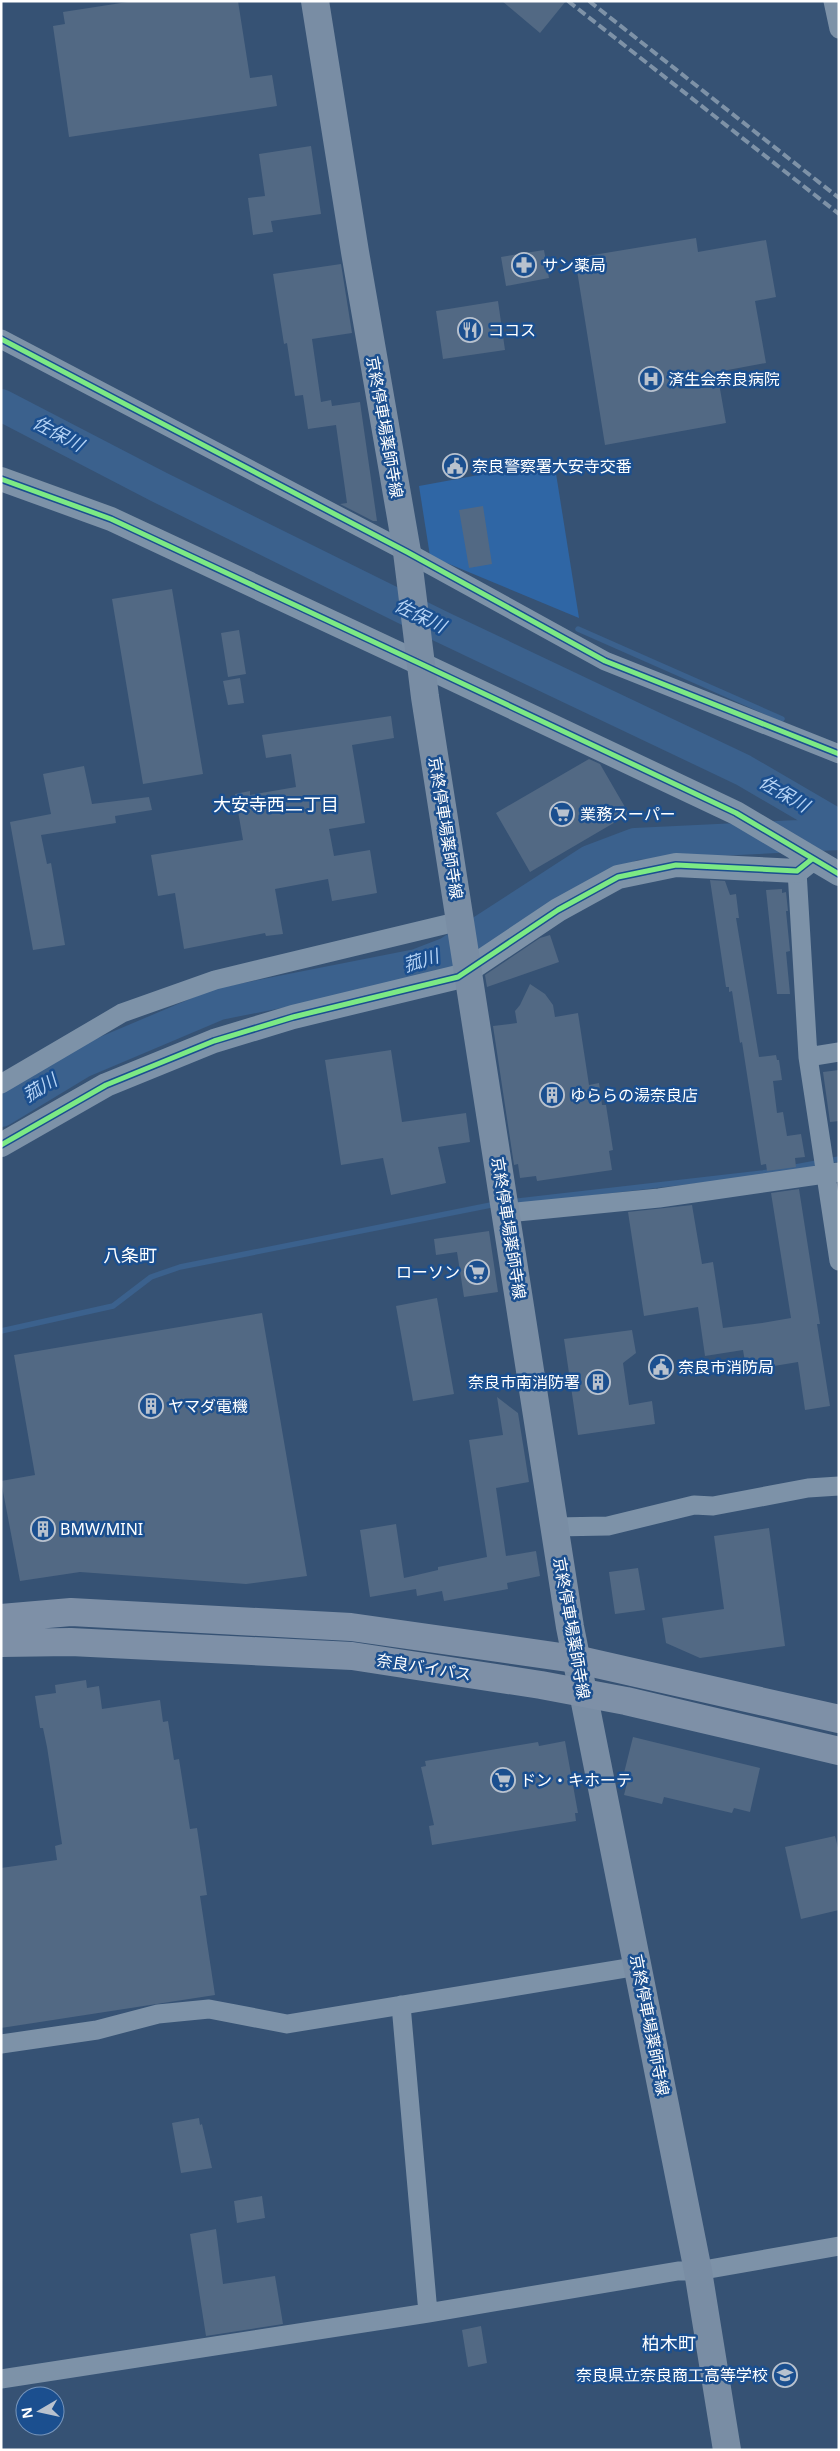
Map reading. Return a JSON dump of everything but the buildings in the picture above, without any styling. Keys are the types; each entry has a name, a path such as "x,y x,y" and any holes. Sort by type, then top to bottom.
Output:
{"highway":[{"name":"奈良バイパス","path":"1,1618 71,1612 351,1626 575,1659 839,1719"},
{"name":"奈良バイパス","path":"1,1643 71,1642 352,1656 626,1701 839,1751"}],"main road":[{"name":"京終停車場薬師寺線","path":"315,1 407,559 420,658 575,1659 639,1966 698,2271 727,2450"}],"street":[{"path":"833,1 839,29"},
{"path":"1,338 407,559 605,661 839,754"},
{"path":"1,479 111,519 420,658 736,813 804,865"},
{"path":"1,1145 106,1085 214,1040 293,1017 458,977 468,964 558,910 618,877 676,865 804,865 839,874"},
{"path":"804,865 808,1057 832,1173 839,1261"},
{"path":"1,1084 122,1013 215,980 461,924"},
{"path":"808,1057 839,1052"},
{"path":"507,1213 659,1198 832,1173"},
{"path":"555,1527 608,1526 694,1505 713,1506 808,1488 839,1486"},
{"path":"1,2044 96,2030 158,2014 209,2009 287,2024 639,1966"},
{"path":"401,2005 428,2313"},
{"path":"1,2379 428,2313 678,2271 698,2271 839,2246"}],"shaded area":[{"path":"554,461 579,618 430,556 419,486"}],"waterway":[{"name":"佐保川","path":"1,405 159,487 442,627 743,770 839,826"},
{"path":"578,629 782,719"},
{"name":"菰川","path":"1,1111 82,1062 219,1004 417,965 448,953 590,861 635,844 839,834"},
{"path":"510,1202 763,1173 839,1159"},
{"path":"1,1331 113,1306 151,1277 180,1267 496,1204"}],"railway":[{"path":"568,1 839,214"},
{"path":"589,1 839,198"}],"cycle path":[{"path":"1,339 407,552 605,661 839,754"},
{"path":"1,479 111,519 421,664 736,813 839,874"},
{"path":"1,1145 106,1085 214,1041 293,1017 458,977 558,910 618,877 676,865 797,871 812,859"}],"place":[{"name":"サン薬局","path":"524,265"},
{"name":"ココス","path":"470,330"},
{"name":"済生会奈良病院","path":"651,379"},
{"name":"奈良警察署大安寺交番","path":"455,466"},
{"name":"業務スーパー","path":"562,814"},
{"name":"ゆららの湯奈良店","path":"552,1095"},
{"name":"ローソン","path":"477,1272"},
{"name":"奈良市消防局","path":"661,1367"},
{"name":"奈良市南消防署","path":"598,1382"},
{"name":"ヤマダ電機","path":"151,1406"},
{"name":"BMW/MINI","path":"43,1529"},
{"name":"ドン・キホーテ","path":"503,1780"},
{"name":"奈良県立奈良商工高等学校","path":"785,2375"}],"district":[{"name":"大安寺西二丁目","path":"276,805"},
{"name":"八条町","path":"130,1256"},
{"name":"柏木町","path":"669,2344"}]}
